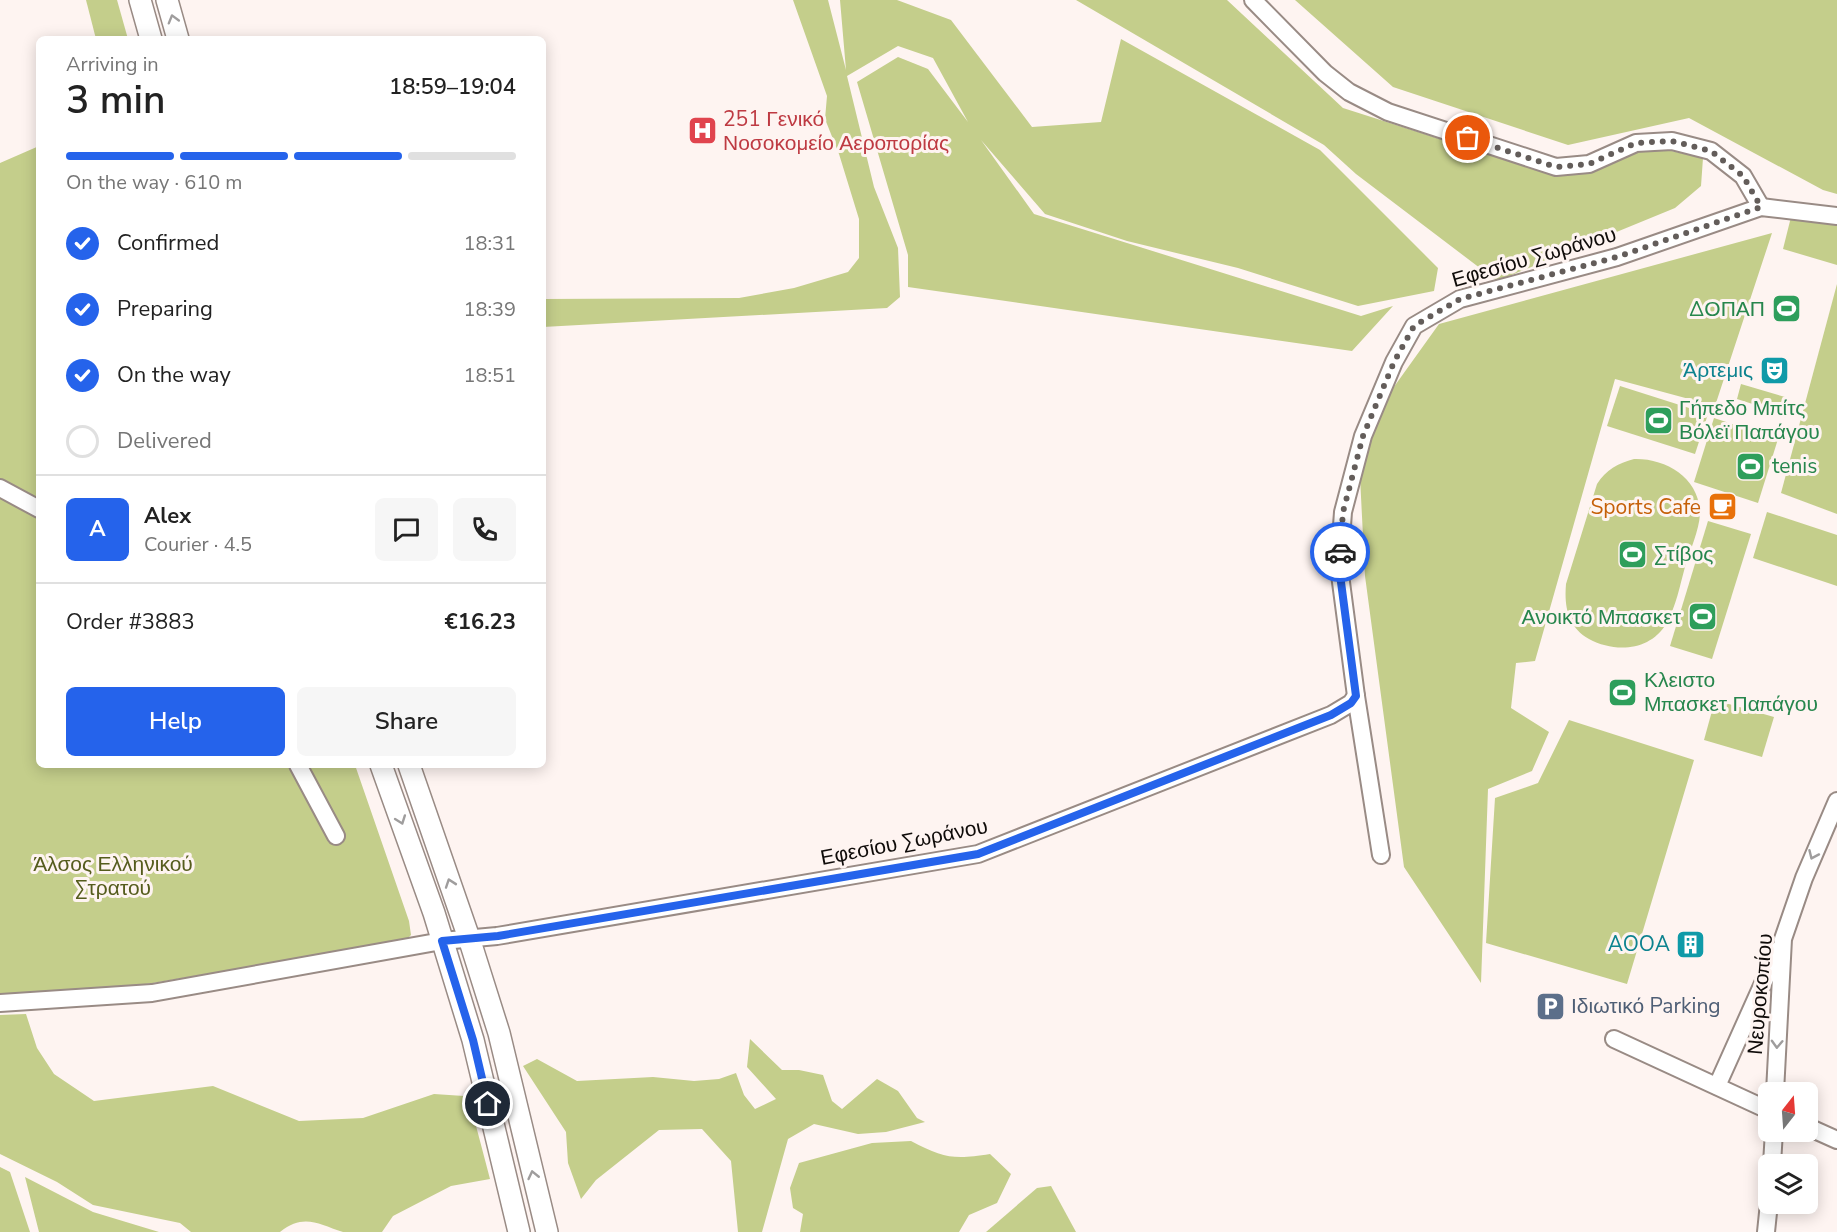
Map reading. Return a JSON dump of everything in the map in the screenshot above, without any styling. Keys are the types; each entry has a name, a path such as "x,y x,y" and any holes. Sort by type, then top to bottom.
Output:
{"main road":[{"path":"140,0 150,36"},
{"path":"167,0 177,36"},
{"path":"382,768 442,941 473,1040 519,1232"},
{"path":"410,768 499,1033 547,1232"}],"street":[{"path":"1253,0 1325,73 1349,92 1388,112 1556,167 1589,164 1636,143 1672,141 1701,148 1711,151 1743,176 1761,207"},
{"name":"Εφεσίου Σωράνου","path":"1381,855 1339,567 1343,512 1363,436 1394,362 1414,326 1460,299 1617,257 1761,207 1837,216"},
{"path":"0,488 36,507"},
{"name":"Εφεσίου Σωράνου","path":"0,1003 152,993 442,941 498,936 978,854 1331,715 1351,703 1356,696"},
{"path":"300,768 336,836"},
{"name":"Νευροκοπίου","path":"1776,1082 1783,939 1803,878 1837,801"},
{"path":"1717,1086 1783,939"},
{"path":"1614,1039 1758,1105"},
{"path":"1818,1131 1837,1140"},
{"path":"1766,1232 1767,1214"}],"green space":[{"path":"86,0 117,0 127,36 95,36"},
{"path":"793,0 828,0 846,70 840,0 897,0 951,20 1032,127 1101,122 1121,39 1320,150 1438,268 1434,291 1358,306 1238,268 1127,241 1045,214 981,140 1034,214 1361,316 1393,306 1352,351 908,287 908,255 857,82 898,57 928,69 968,122 933,58 898,46 847,76 874,187 898,248 900,297 887,308 546,327 546,299 739,298 794,288 848,272 859,258 859,219 839,154 825,119 827,96"},
{"path":"1076,0 1227,0 1343,108 1540,171 1636,143 1703,158 1701,186 1675,208 1497,281 1356,174 1324,145"},
{"path":"1295,0 1837,0 1837,194 1823,190 1689,118 1568,145 1393,87"},
{"name":"Άλσος Ελληνικού Στρατού","path":"36,147 36,768 356,768 409,921 411,935 406,940 153,983 51,997 0,998 0,163"},
{"path":"1791,217 1837,224 1837,265 1783,249"},
{"path":"1772,233 1715,406 1615,379 1535,661 1516,663 1511,708 1549,732 1532,771 1488,789 1481,983 1404,867 1365,576 1358,437 1439,324"},
{"path":"1837,284 1837,514 1781,493"},
{"path":"1741,384 1785,397 1781,413 1737,399"},
{"name":"Γήπεδο Μπίτς Βόλεϊ Παπάγου","path":"1620,386 1708,414 1695,454 1607,426"},
{"path":"1714,418 1778,439 1758,503 1694,482"},
{"path":"1634,459 1658,462 1679,473 1694,490 1700,514 1677,596 1666,624 1651,640 1621,648 1589,639 1576,629 1567,608 1566,584 1597,484 1613,468"},
{"path":"1767,512 1837,535 1837,586 1753,558"},
{"path":"1708,521 1751,534 1712,659 1670,646"},
{"path":"1715,700 1774,717 1762,757 1704,740"},
{"path":"1569,720 1694,760 1627,984 1486,943 1495,798 1538,783"},
{"path":"26,1014 37,1048 54,1074 94,1101 213,1086 299,1121 363,1118 434,1094 464,1096 473,1105 475,1122 490,1179 451,1186 393,1216 382,1232 343,1232 318,1223 304,1222 296,1223 280,1232 191,1232 180,1223 93,1205 57,1182 0,1154 0,1015"},
{"path":"750,1039 782,1070 799,1070 823,1075 832,1101 842,1109 877,1079 898,1091 917,1118 925,1122 886,1132 858,1134 814,1124 788,1139 762,1232 738,1232 731,1161 702,1129 659,1130 596,1180 581,1199 568,1163 566,1132 523,1066 537,1059 577,1081 653,1077 694,1081 719,1079 736,1073 744,1095 755,1109 776,1099 747,1067"},
{"path":"911,1141 949,1156 967,1157 990,1154 1011,1174 997,1203 969,1215 959,1232 800,1232 803,1214 793,1208 790,1188 799,1163 872,1143"},
{"path":"0,1167 10,1172 30,1232 0,1232"},
{"path":"25,1177 93,1212 159,1232 39,1232"},
{"path":"1051,1186 1076,1232 986,1232 1037,1188"}],"way so far":[{"path":"1340,552 1343,512 1363,436 1394,362 1414,326 1460,299 1617,257 1761,207 1743,176 1711,151 1672,141 1636,143 1589,164 1556,167 1468,138"}],"place":[{"name":"251 Γενικό Νοσοκομείο Αεροπορίας","path":"702,131"},
{"name":"ΔΟΠΑΠ","path":"1786,309"},
{"name":"Άρτεμις","path":"1774,370"},
{"name":"Γήπεδο Μπίτς Βόλεϊ Παπάγου","path":"1658,420"},
{"name":"tenis","path":"1751,466"},
{"name":"Sports Cafe","path":"1722,507"},
{"name":"Στίβος","path":"1633,554"},
{"name":"Ανοικτό Μπασκετ","path":"1702,617"},
{"name":"Κλειστο Μπασκετ Παπάγου","path":"1623,692"},
{"name":"AOOA","path":"1691,944"},
{"name":"Ιδιωτικό Parking","path":"1550,1006"}],"route":[{"path":"488,1104 473,1040 442,941 498,936 978,854 1331,715 1351,703 1356,696 1339,567 1340,552"}]}
